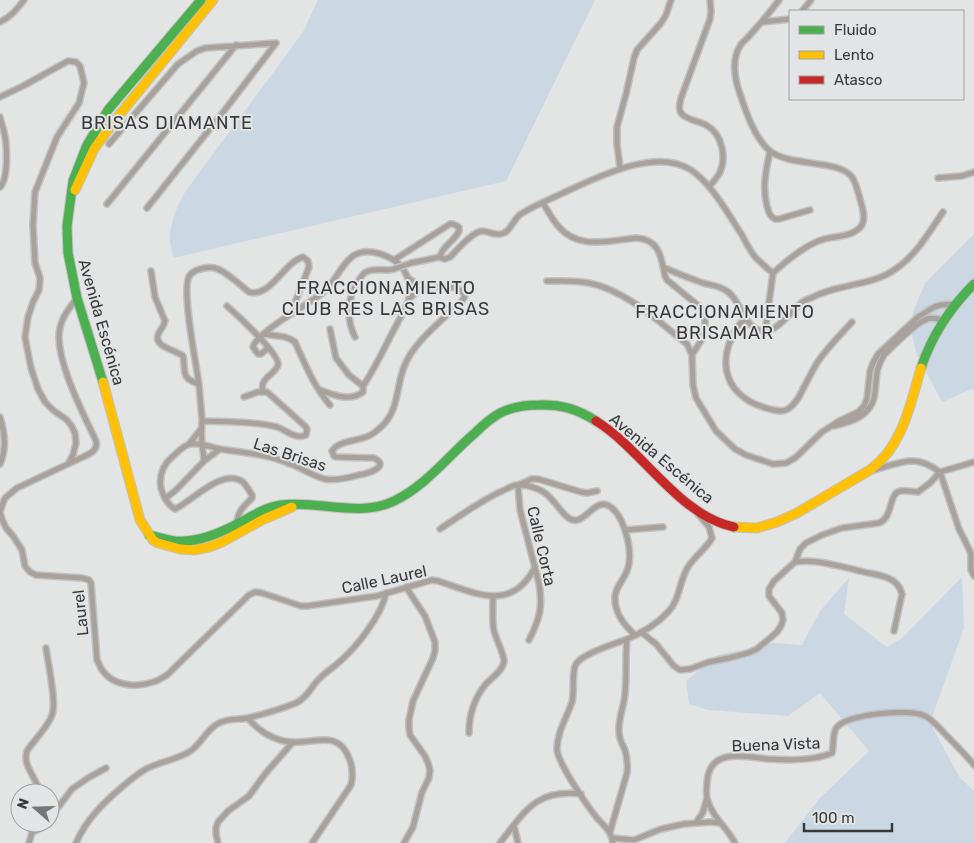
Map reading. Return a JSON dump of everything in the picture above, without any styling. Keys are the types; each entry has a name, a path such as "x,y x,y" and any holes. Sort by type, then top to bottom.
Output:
{"main road":[{"name":"Avenida Escénica","path":"201,0 120,94 88,144 73,181 67,226 68,253 77,298 112,412 134,500 140,520 153,540 180,549 194,550 209,547 262,520 299,504"},
{"path":"71,196 94,149 136,93 213,0"},
{"path":"136,93 138,83 148,63"},
{"path":"108,110 119,104 126,97 136,93"},
{"name":"Avenida Escénica","path":"149,535 188,542 205,538 270,508 281,505 379,507 393,502 413,490 464,442 502,412 543,405 564,407 583,413 600,424 622,442 673,491 695,509 720,523 737,528 756,528 773,524 798,513 880,463 897,438 906,417 926,354 942,320 954,304 974,284"}],"street":[{"path":"0,22 7,19 17,10 24,0"},
{"path":"620,168 617,128 634,58 637,50 661,23 671,0"},
{"path":"709,187 722,167 723,154 718,137 708,126 686,117 681,113 680,108 681,98 710,19 710,0"},
{"path":"766,332 773,273 785,262 818,242 842,236 857,229 861,226 864,218 857,188 851,175 836,168 787,159 770,151 755,132 742,100 734,73 736,57 740,47 779,0"},
{"path":"761,22 789,19"},
{"path":"109,144 178,64 197,51 205,48 276,43 147,208"},
{"path":"107,204 236,45"},
{"path":"0,97 68,61 76,62 80,66 84,83 79,104 56,136 35,192 33,226 35,263 40,278 39,290 33,302 25,337 31,368 38,389 45,402 66,419 75,433 76,443 68,464"},
{"path":"136,93 146,101"},
{"path":"0,117 6,150 5,176 3,185 0,186"},
{"path":"770,151 764,181 764,195 770,214 775,219 779,219 810,210"},
{"path":"355,337 350,321 349,309 357,283 367,271 389,271 411,263 440,257 446,259 476,233 482,231 498,235 502,234 509,230 518,215 543,203 620,168 650,163 669,162 685,166 693,171 715,194 756,258 773,273"},
{"path":"938,178 962,176 974,172"},
{"path":"543,203 558,226 573,238 586,243 644,239 659,250 667,280 688,296 703,312 705,326 702,340 692,354"},
{"path":"664,267 686,277 728,291 744,318 756,329 766,332 776,327 802,302 820,292 867,282 897,269 914,253 943,212"},
{"path":"394,260 450,224 456,225 460,231 458,235 442,250 440,257"},
{"path":"268,348 261,354 256,352 253,347 262,336 285,318 323,293 332,284 346,262 358,253 373,252 384,255 401,266 408,278 410,288 409,299"},
{"path":"204,461 199,384 188,310 187,279 190,274 206,268 217,269 249,292 254,293 267,288 296,260 303,257 308,261 309,267 293,313"},
{"path":"151,271 155,297 165,321 157,337 158,342 183,356 186,377 189,381 199,384"},
{"name":"Las Brisas","path":"189,444 202,444 220,449 255,453 289,463 316,476 334,480 373,472 377,469 380,463 374,458 336,457 332,451 333,448 366,437 382,427 390,418 395,407 404,366 413,350 465,295 459,289 423,286 408,278"},
{"path":"547,282 573,281 590,283 606,288 624,296 687,344 692,354 693,385 696,398 716,430 735,449 746,455 773,464 786,463 795,458 816,436 839,421 858,412 864,406 867,399 870,371 878,354 918,317 934,307 954,304"},
{"path":"319,390 334,395 354,397 363,392 363,386 409,299 423,286"},
{"name":"Laurel","path":"77,298 69,307 59,330 60,353 66,373 97,445 93,452 17,488 11,492 3,503 0,512 2,519 6,528 22,550 25,566 36,575 82,578 91,583 97,660 103,671 112,680 128,685 154,682 167,675 249,595 255,592"},
{"path":"227,306 262,336 276,358 278,365 264,382 263,391"},
{"path":"744,318 729,342 725,361 727,373 734,389 745,399 756,405 784,411 795,403 820,359 852,322"},
{"path":"830,427 853,421 868,412 875,394 878,367 884,355 920,322 928,318 942,320"},
{"path":"330,329 336,358 349,375 363,386"},
{"path":"262,336 286,337 295,342 311,377 330,405"},
{"path":"202,421 239,422 272,426 298,437 306,435 307,429 305,426 272,396 263,391 244,397"},
{"path":"0,417 5,443 0,464"},
{"path":"202,429 189,444 178,451 166,463 161,473 160,481 163,494 171,507 175,509 216,482 235,479 241,481 252,498 239,512 235,535"},
{"path":"166,498 184,483 204,461 220,449"},
{"path":"870,470 914,461 928,465 940,472 959,529 971,554 971,570 974,576"},
{"path":"641,632 656,644 674,666 680,670 690,669 708,662 748,653 757,649 778,632 783,620 782,613 769,596 769,588 795,562 800,549 806,543 842,528 884,521 895,493 899,491 918,492 930,484 940,472 974,462"},
{"path":"440,529 484,500 532,479 538,479 581,492 597,491"},
{"path":"518,485 537,489 546,494 569,519 579,520 597,506 603,504 612,507 625,530 629,547 628,568 616,591 615,599 621,619 635,636"},
{"name":"Calle Corta","path":"518,485 520,510 540,583 542,605 537,626 529,640"},
{"path":"695,509 710,527 712,538 709,544 688,567 675,602 659,621 635,636 602,648 579,660 574,671 572,701 562,724 557,750 561,761 581,794 597,818 610,832 613,840 634,840 661,829 696,823 720,823"},
{"path":"625,530 663,527"},
{"path":"795,562 804,561 834,565 883,576 896,583 901,588 902,594 894,632"},
{"name":"Calle Laurel","path":"255,592 301,606 307,606 377,596 432,580 474,593 493,596 507,594 518,589 530,577 535,567"},
{"path":"404,843 413,827 430,770 425,756 410,735 409,720 413,701 436,650 435,642 425,616 406,587"},
{"path":"76,843 93,815 111,796 146,769 179,757 191,750 211,728 218,724 248,718 294,704 303,699 316,682 346,655 362,637 377,616 386,593"},
{"path":"469,733 470,716 475,703 484,687 502,667 504,662 494,630 493,596"},
{"path":"610,832 628,766 619,732 625,693 627,639"},
{"path":"36,783 25,756 27,750 49,722 54,710 46,648"},
{"name":"Buena Vista","path":"707,798 709,771 715,762 721,758 736,755 783,759 826,756 832,753 837,726 846,721 870,715 905,712 924,715 974,765"},
{"path":"248,718 258,729 272,736 293,742 335,741 344,747 350,762 353,778 351,785 312,843"},
{"path":"218,843 216,828 218,822 228,810 249,796 293,742"},
{"path":"60,805 72,789 106,768"},
{"path":"500,843 525,812 538,800 549,795 581,794"},
{"path":"696,823 703,812 707,798"},
{"path":"707,798 720,823 735,843"},
{"path":"514,826 518,843"}],"shaded area":[{"path":"318,0 595,0 506,181 173,258 170,242 172,222 185,192 303,32"},
{"path":"974,234 974,388 942,402 917,355 912,335 913,312 925,283"},
{"path":"962,577 964,628 930,723 960,778 974,791 974,843 786,843 820,798 869,751 820,693 788,716 708,710 689,704 686,681 718,655 774,643 802,645 820,611 849,578 844,614 887,647 901,639"}],"traffic: fast":[{"path":"103,382 77,298 68,253 67,226 73,181 87,145 108,110 201,0"},
{"path":"921,368 936,333 957,303 974,284"},
{"path":"149,535 175,541 202,538 227,529 266,509 281,505 295,504 353,508 381,506 406,495 437,470 488,421 502,412 515,408 534,405 562,406 582,413 596,421"}],"traffic: slow":[{"path":"75,190 94,149 112,124 213,0"},
{"path":"734,527 757,528 777,522 797,513 870,470 881,460 898,437 909,410 921,368"},
{"path":"103,382 140,520 153,540 180,549 194,550 209,547 292,507"}],"traffic: jam":[{"path":"596,421 613,433 678,496 696,510 714,520 734,527"}],"district":[{"name":"BRISAS DIAMANTE","path":"167,123"},
{"name":"FRACCIONAMIENTO CLUB RES LAS BRISAS","path":"386,298"},
{"name":"FRACCIONAMIENTO BRISAMAR","path":"725,322"}]}
